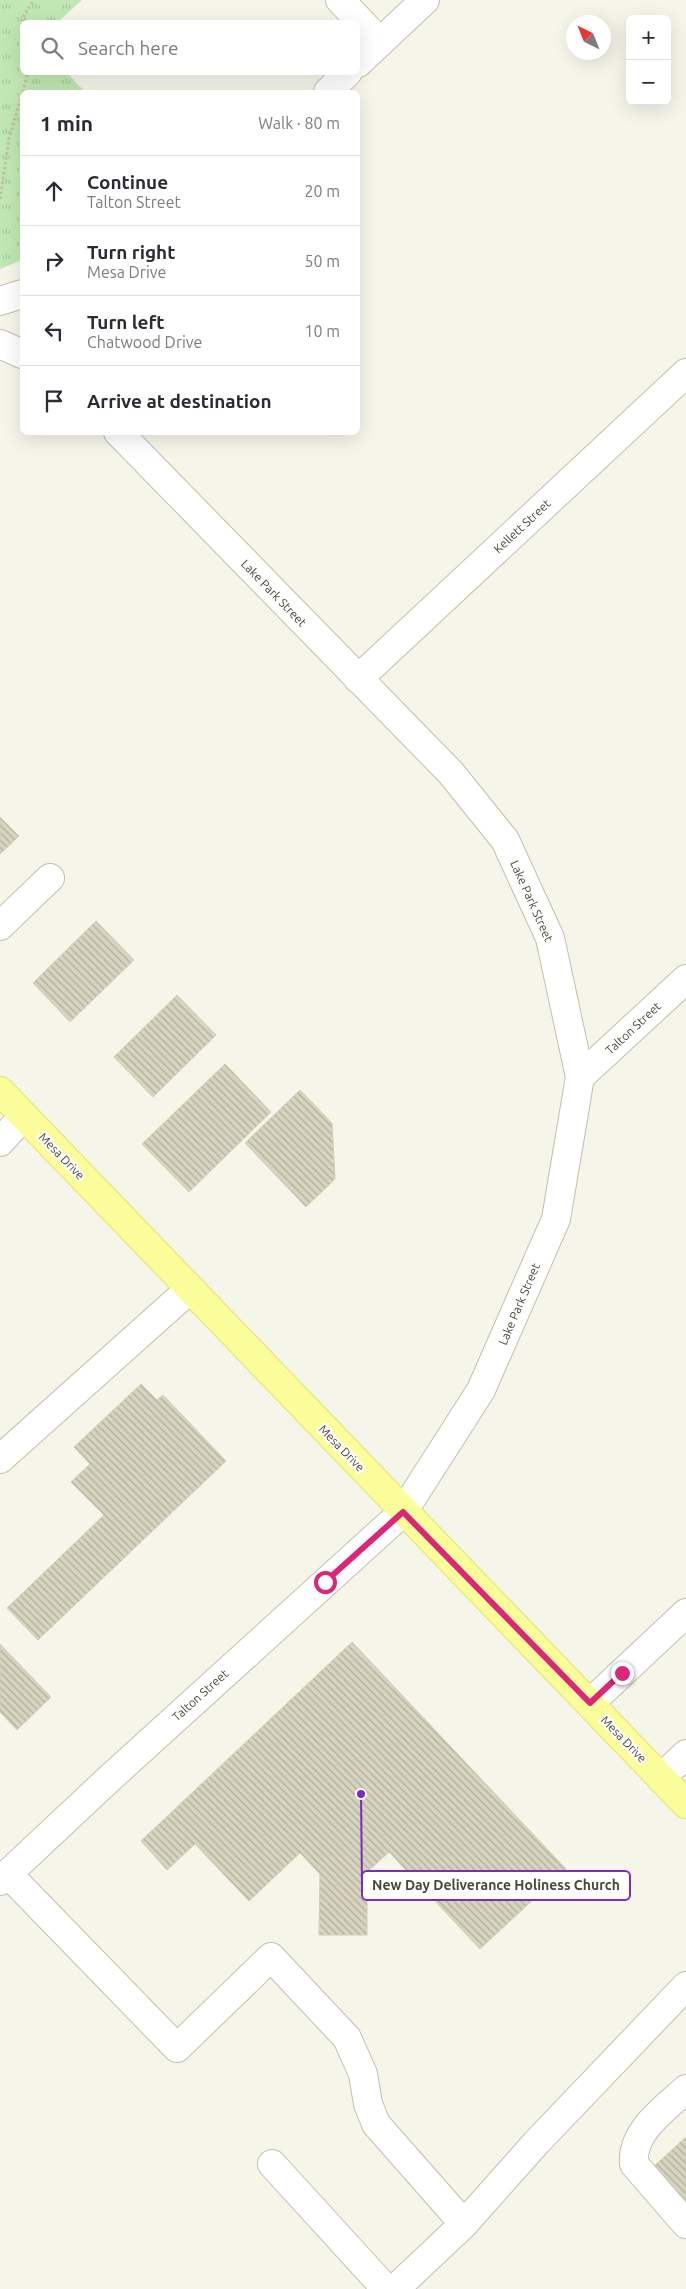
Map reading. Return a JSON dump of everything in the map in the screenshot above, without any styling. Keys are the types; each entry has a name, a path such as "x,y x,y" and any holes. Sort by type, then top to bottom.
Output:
{"main road":[{"name":"Mesa Drive","path":"0,1091 686,1804"}],"street":[{"path":"340,0 359,20"},
{"path":"360,61 425,0"},
{"path":"360,22 379,42"},
{"path":"330,90 345,75"},
{"path":"0,301 20,295"},
{"path":"0,344 20,353"},
{"name":"Kellett Street","path":"358,678 686,373"},
{"name":"Lake Park Street","path":"121,435 451,773 505,840 550,938 580,1077 556,1219 481,1390 403,1512"},
{"path":"0,926 50,878"},
{"name":"Talton Street","path":"580,1077 686,979"},
{"path":"0,1142 24,1116"},
{"path":"0,1459 190,1289"},
{"name":"Talton Street","path":"4,1878 110,1778 403,1512"},
{"path":"590,1703 686,1613"},
{"path":"661,1778 686,1754"},
{"path":"4,1878 177,2048 271,1957 347,2038 363,2074 368,2104 376,2124 464,2224"},
{"path":"395,2289 464,2224 536,2143 686,1986"},
{"path":"686,2089 645,2127 633,2153 634,2164 686,2224"},
{"path":"272,2164 386,2289"}],"path":[{"path":"25,20 24,15 34,0"},
{"path":"24,90 27,75"},
{"path":"0,200 9,138 20,103"}],"green space":[{"path":"0,0 82,0 60,20 20,20 20,75 69,75 83,90 20,90 20,261 0,269"}],"building":[{"path":"0,817 19,836 0,854"},
{"path":"96,921 134,960 70,1022 33,983"},
{"path":"177,995 216,1035 153,1097 114,1057"},
{"path":"225,1064 271,1112 189,1192 142,1144"},
{"path":"300,1090 332,1123 335,1179 306,1207 245,1143"},
{"path":"141,1384 157,1400 163,1395 226,1461 38,1640 7,1608 104,1515 71,1482 90,1464 74,1447"},
{"path":"352,1642 566,1869 480,1949 389,1852 367,1872 367,1935 319,1935 320,1874 300,1853 249,1901 195,1844 167,1870 141,1841"},
{"path":"0,1644 51,1697 17,1730 0,1712"},
{"path":"686,2137 686,2204 652,2168"}],"place":[{"name":"New Day Deliverance Holiness Church","path":"361,1794"}],"route":[{"path":"325,1582 403,1512 590,1703 622,1673"}]}
